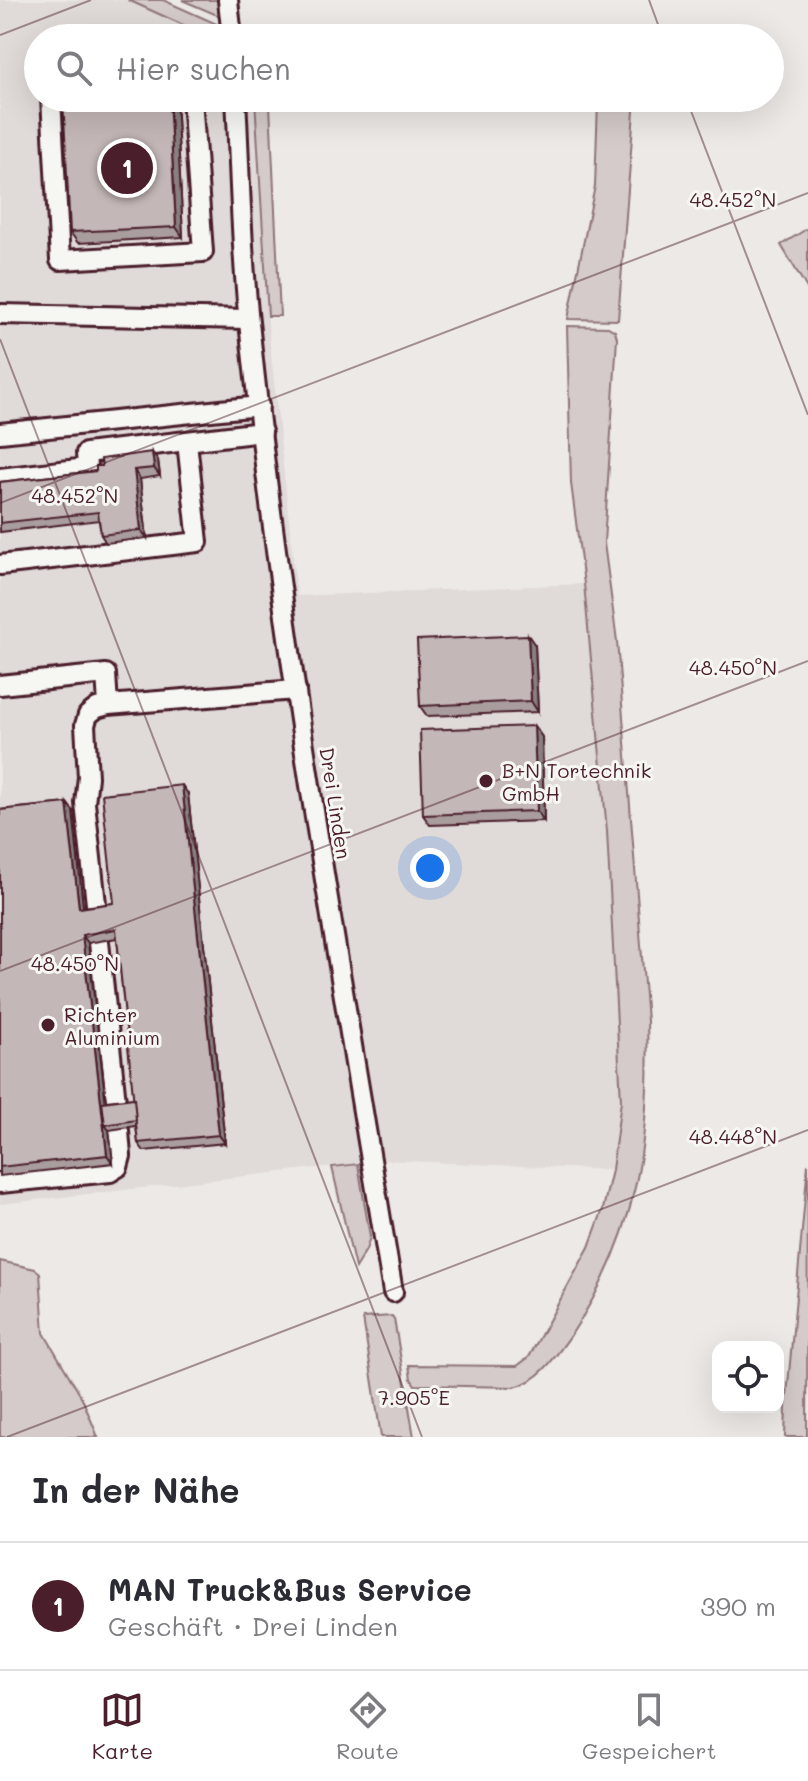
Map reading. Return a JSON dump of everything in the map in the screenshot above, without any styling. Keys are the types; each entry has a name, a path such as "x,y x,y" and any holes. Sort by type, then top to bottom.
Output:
{"street":[{"path":"228,0 231,24"},
{"path":"52,112 60,260 203,252 193,112"},
{"name":"Drei Linden","path":"237,112 248,319 296,690 393,1292"},
{"path":"0,314 248,319"},
{"path":"0,433 259,406"},
{"path":"0,478 87,468 86,453 262,432"},
{"path":"0,565 198,542 187,442"},
{"path":"0,685 106,674 108,705"},
{"path":"97,913 78,803 88,777 85,725 88,715 108,705 296,690"},
{"path":"99,942 116,1102"},
{"path":"0,1183 110,1172 118,1167 121,1156 119,1131"}],"shaded area":[{"path":"0,0 128,0 181,24 24,24 24,112 256,112 268,325 297,596 584,584 607,831 621,1101 612,1170 386,1160 0,1204"},
{"path":"128,0 163,0 217,24 181,24"},
{"path":"182,0 222,0 224,18"},
{"path":"256,112 270,112 280,316 268,316"},
{"path":"598,112 634,112 618,320 568,319 595,186"},
{"path":"808,228 808,290 781,245"},
{"path":"567,326 608,327 615,331 617,338 604,543 617,641 647,1021 648,1065 642,1146 626,1223 612,1260 571,1335 547,1367 532,1379 514,1387 415,1385 409,1365 517,1366 529,1357 589,1247 603,1209 612,1170 621,1101 607,831 584,584 571,483"},
{"path":"358,1164 370,1237 355,1268 332,1167"},
{"path":"808,1164 807,1437 785,1437 786,1407"},
{"path":"0,1261 40,1273 44,1333 82,1398 98,1437 0,1437"},
{"path":"392,1316 414,1437 381,1437 363,1318"}],"building":[{"path":"64,112 170,112 176,227 70,232"},
{"path":"152,452 154,468 134,470 141,530 101,535 98,512 0,523 0,482 96,471 96,466 102,466 101,459"},
{"path":"528,635 531,701 420,706 417,640"},
{"name":"B+N Tortechnik GmbH","path":"534,726 537,811 423,815 420,730"},
{"path":"182,785 219,1135 138,1143 116,929 82,935 107,1155 0,1167 0,810 67,803 79,908 114,903 102,794"},
{"path":"134,1098 136,1120 105,1125 102,1102"}],"place":[{"name":"MAN Truck&Bus Service","path":"127,168"},
{"name":"B+N Tortechnik GmbH","path":"486,781"},
{"name":"Richter Aluminium","path":"48,1025"}]}
